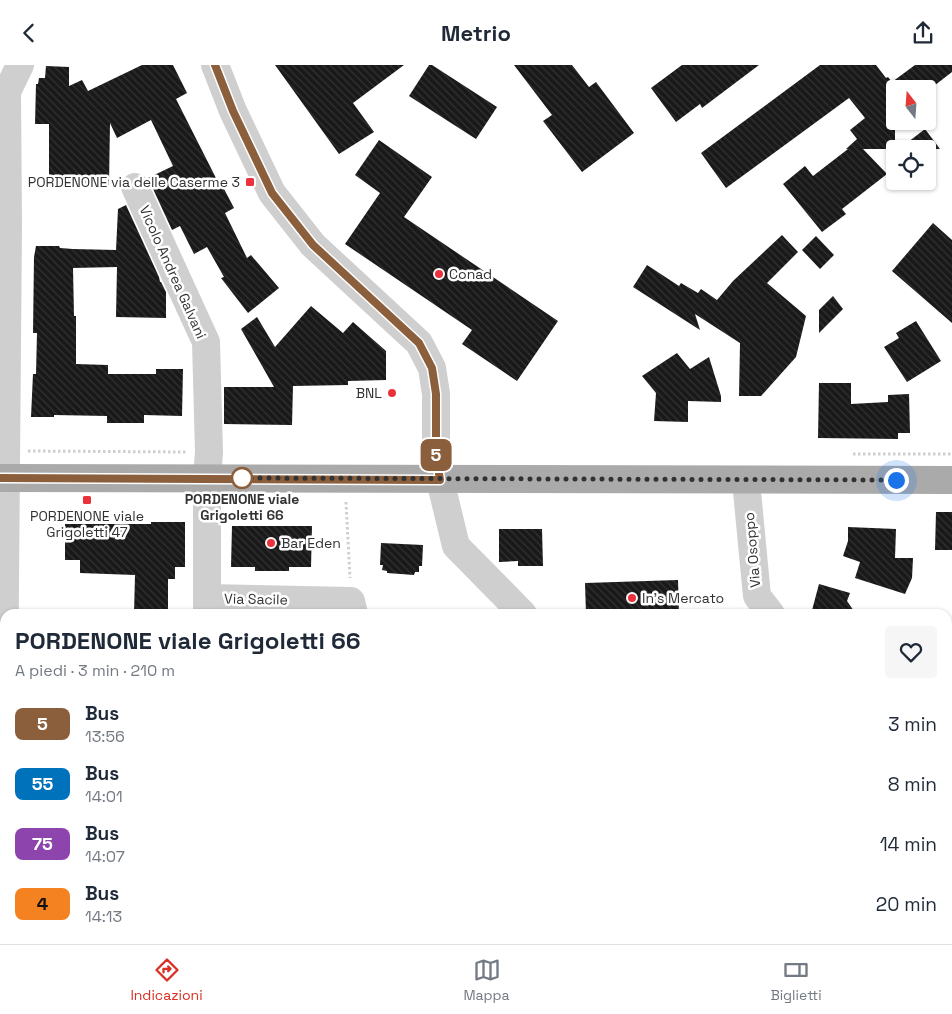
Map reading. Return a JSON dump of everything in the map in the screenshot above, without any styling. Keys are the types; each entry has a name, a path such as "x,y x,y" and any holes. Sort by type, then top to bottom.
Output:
{"main road":[{"path":"3,478 952,480"}],"street":[{"path":"3,609 3,478 8,225 7,92 20,65"},
{"path":"215,65 233,111 272,193 313,245 419,343 432,368 436,394 436,454 440,480 456,546 518,609"},
{"name":"Vicolo Andrea Galvani","path":"135,187 206,342 209,452 207,478 207,606"},
{"name":"Via Osoppo","path":"746,481 756,596 767,609"},
{"name":"Via Sacile","path":"207,606 352,607"}],"path":[{"path":"344,479 352,607"}],"building":[{"path":"142,65 173,65 187,93 176,99 220,186 222,185 234,208 225,213 247,258 251,255 279,288 248,313 221,278 224,277 207,247 194,254 180,226 172,230 148,178 173,166 151,120 117,138 110,123 109,185 49,186 49,124 35,124 36,84 38,84 39,78 45,78 46,66 69,67 69,86 82,80 88,91"},
{"path":"275,65 404,65 353,103 374,132 339,154"},
{"path":"429,65 432,65 497,107 476,139 409,96"},
{"path":"514,65 572,65 589,87 596,82 634,133 582,172 543,121 552,115"},
{"path":"682,65 759,65 702,108 700,104 676,122 651,88"},
{"path":"820,65 876,65 886,78 888,77 890,80 886,80 886,130 895,130 895,140 886,140 886,149 863,149 886,175 842,209 846,214 822,232 783,184 805,166 813,176 848,149 846,149 857,139 850,130 865,118 849,98 726,188 701,153"},
{"path":"915,65 952,65 952,72 936,84 936,80 895,80"},
{"path":"926,130 933,140 911,140"},
{"name":"Conad","path":"379,140 432,177 404,217 558,321 517,381 462,344 472,330 345,244 380,193 355,175"},
{"path":"126,205 166,292 166,318 116,317 117,267 73,268 76,364 108,365 108,374 156,374 156,369 183,369 182,416 144,415 144,423 107,423 107,416 54,415 54,417 31,417 33,374 36,374 37,333 33,333 34,257 36,246 116,250 118,209"},
{"path":"933,223 952,240 952,323 892,271"},
{"path":"782,235 798,252 767,283 806,316 796,357 761,396 739,396 740,343 695,314 700,330 633,287 647,265 679,286 681,283 698,293 701,289 717,300 733,281"},
{"path":"816,236 834,255 820,269 802,250"},
{"path":"833,296 843,309 819,333 819,310"},
{"path":"311,306 343,333 353,322 386,351 386,380 348,381 348,385 293,386 292,425 224,424 224,387 274,387 241,329 257,317 275,347"},
{"path":"916,321 941,361 907,382 884,347 899,338 896,333"},
{"path":"677,353 690,369 709,357 721,396 721,402 688,401 688,422 654,421 656,393 642,376"},
{"path":"819,383 851,383 851,404 888,402 888,395 909,394 910,433 898,433 898,439 818,438"},
{"path":"936,512 952,512 952,550 935,550"},
{"path":"151,522 185,522 185,567 175,567 175,579 168,579 168,609 134,609 135,575 80,573 80,560 65,560 65,524 151,524"},
{"path":"232,526 312,526 311,567 289,567 289,571 255,571 255,567 231,567"},
{"path":"848,527 896,529 895,558 913,558 912,578 905,594 855,578 860,562 843,556 848,541"},
{"path":"499,529 542,529 543,566 518,566 518,561 499,562"},
{"path":"381,543 423,545 422,566 419,566 419,572 415,572 414,575 387,573 387,571 382,570 383,565 380,565"},
{"name":"In's Mercato","path":"678,580 679,609 586,609 585,583"},
{"path":"819,584 850,593 847,601 853,609 812,609"}],"bus line":[{"name":"5","path":"0,478 440,480 436,454 436,394 432,368 419,343 313,245 272,193 233,111 215,65"}],"place":[{"name":"PORDENONE via delle Caserme 3","path":"250,182"},
{"name":"Conad","path":"439,274"},
{"name":"BNL","path":"392,393"},
{"name":"PORDENONE viale Grigoletti 66","path":"242,478"},
{"name":"PORDENONE viale Grigoletti 47","path":"87,500"},
{"name":"Bar Eden","path":"271,543"},
{"name":"In's Mercato","path":"632,598"}],"route":[{"path":"242,478 896,480"}]}
